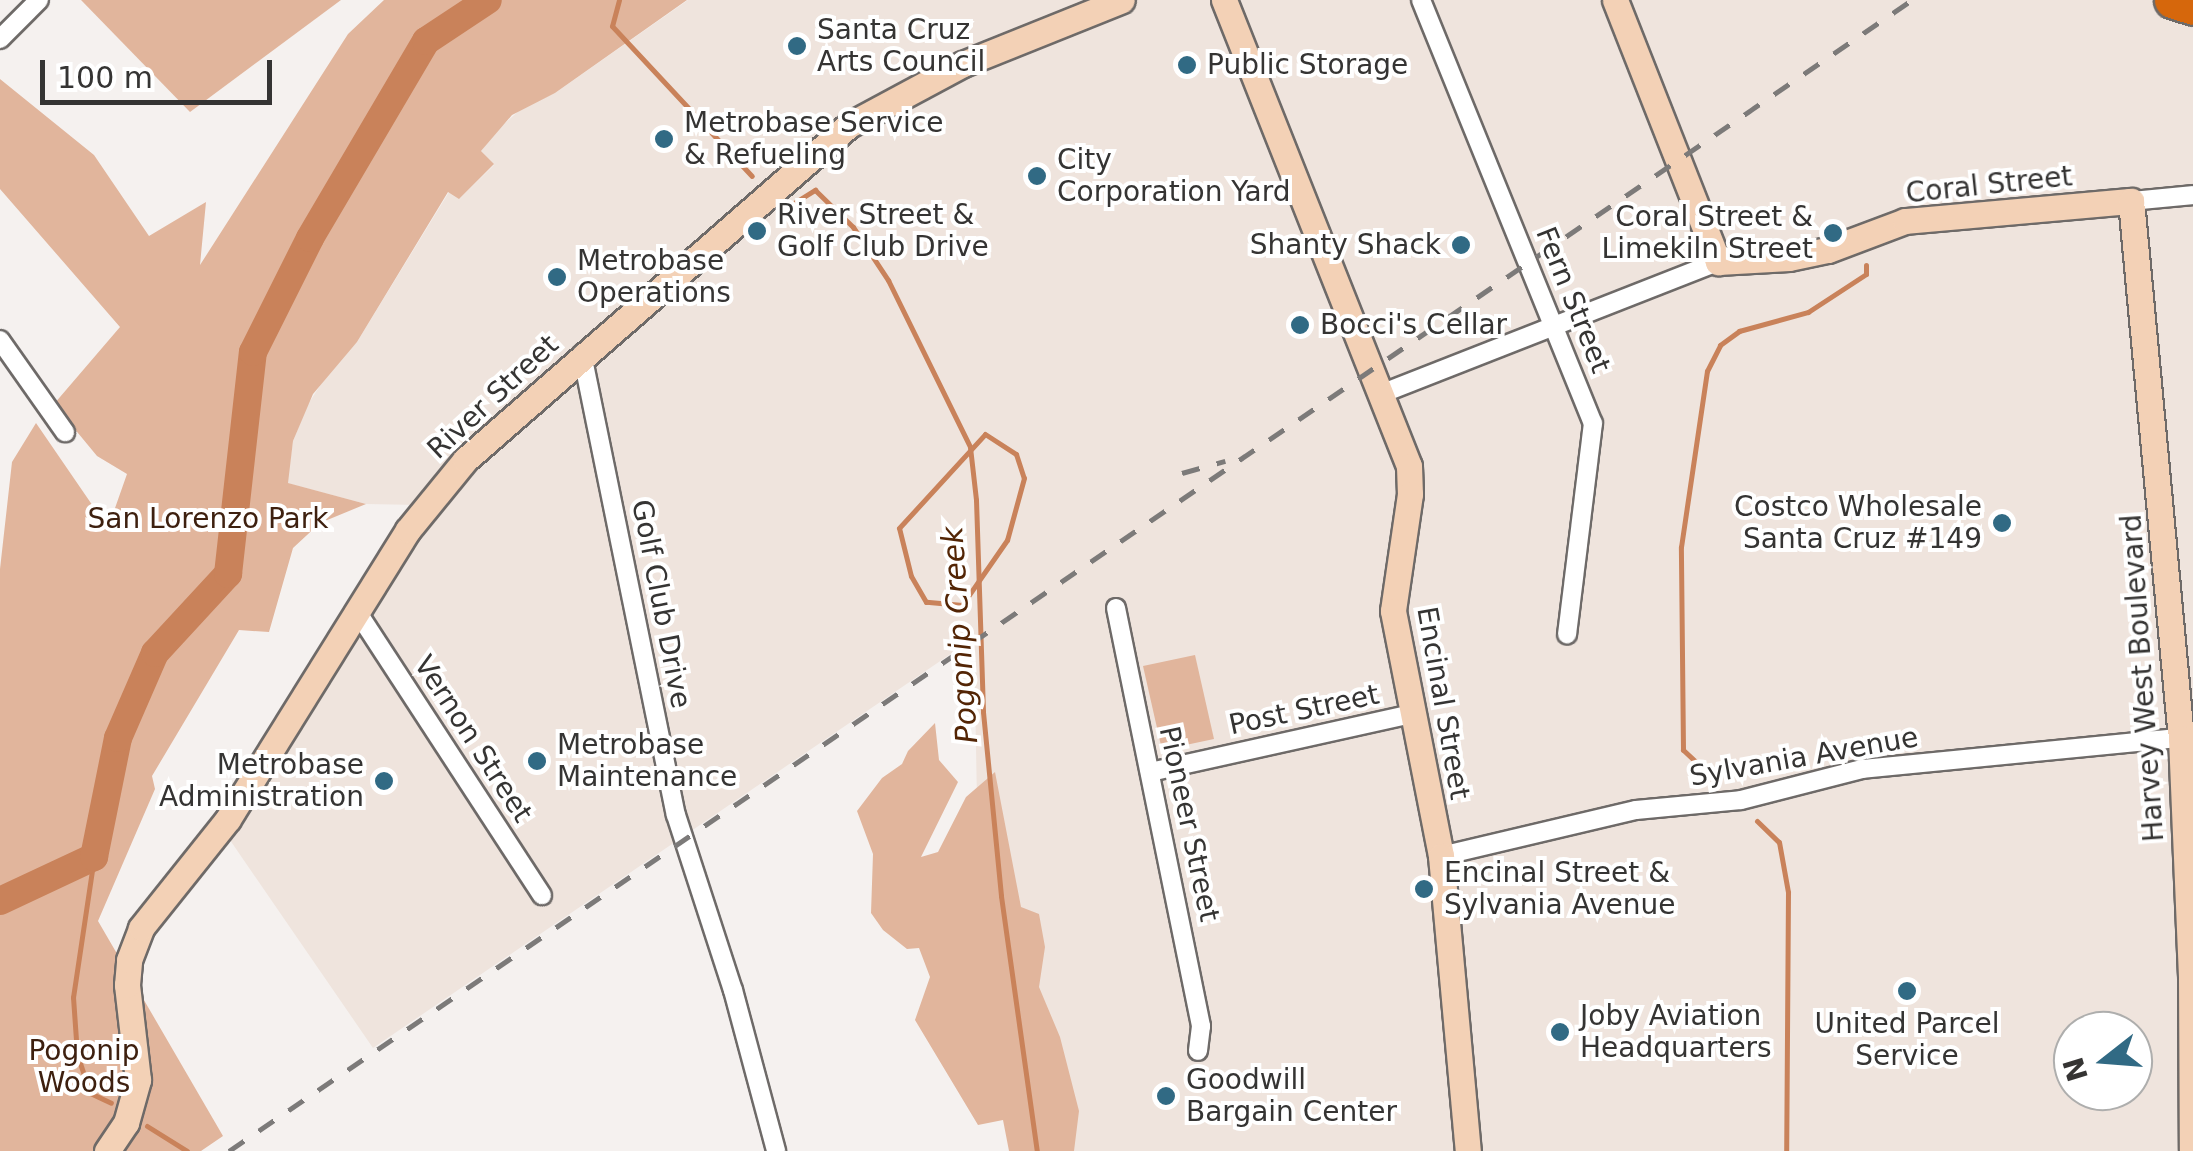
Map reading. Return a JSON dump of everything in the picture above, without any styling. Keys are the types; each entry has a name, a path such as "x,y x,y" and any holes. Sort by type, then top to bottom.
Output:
{"highway":[{"path":"2172,0 2193,7"}],"street":[{"path":"0,39 39,0"},
{"name":"River Street","path":"108,1151 126,1124 138,1080 127,986 130,960 141,928 228,819 408,530 465,460 849,125 948,70 1122,0"},
{"name":"Encinal Street","path":"1224,0 1409,466 1410,494 1392,611 1441,856 1468,1151"},
{"name":"Fern Street","path":"1421,0 1593,423 1567,634"},
{"path":"1383,393 1718,262 1614,0"},
{"name":"Coral Street","path":"1718,262 1788,258 1828,250 1905,221 2193,196"},
{"name":"Harvey West Boulevard","path":"2132,201 2181,738 2191,979 2192,1151"},
{"path":"2067,206 2115,224 2126,235 2138,264"},
{"path":"0,340 66,432"},
{"name":"Golf Club Drive","path":"582,354 676,816 733,990 776,1151"},
{"name":"Pioneer Street","path":"1116,608 1201,1026 1198,1050"},
{"name":"Vernon Street","path":"358,613 542,894"},
{"name":"Post Street","path":"1150,772 1411,714"},
{"name":"Sylvania Avenue","path":"1441,856 1636,810 1740,800 1862,769 2181,738"}],"shaded area":[{"path":"688,0 2193,0 2193,1151 1060,1151 977,802 974,638 373,1048 221,827 420,505 366,504 287,483 293,441 307,406 328,373 357,342 449,192 460,198 494,165 481,151 522,108 555,93"}],"green space":[{"path":"81,0 341,0 190,112"},
{"path":"384,0 687,0 555,93 512,115 481,151 494,164 459,199 448,192 357,342 313,394 293,441 288,483 366,504 320,523 293,548 269,632 239,630 152,776 155,789 98,921 223,1136 201,1151 0,1151 0,569 12,462 36,423 108,528 127,474 97,456 54,404 120,327 0,189 0,79 94,155 149,236 206,202 200,265 348,34"},
{"path":"1195,655 1214,739 1162,750 1143,666"},
{"path":"935,723 939,760 958,782 921,857 938,852 966,797 995,772 1021,907 1039,914 1045,947 1039,987 1060,1037 1079,1111 1074,1151 1009,1151 1003,1120 978,1125 915,1020 930,977 919,948 907,949 883,930 871,913 873,854 857,811 882,778 902,764 908,751"}],"waterway":[{"path":"0,901 94,857 118,738 155,653 228,574 253,352 310,238 426,41 488,0"},
{"name":"Pogonip Creek","path":"619,0 612,26 752,176"},
{"name":"Pogonip Creek","path":"789,206 815,190 853,227 888,280 970,447 976,500 983,712 1001,896 1037,1151"},
{"path":"1710,775 1683,750 1681,547 1707,371 1720,345 1739,331 1808,312 1866,274 1866,265"},
{"path":"985,434 1016,454 1024,478 1007,540 962,605 926,602 911,576 899,528 985,434"},
{"path":"1757,821 1779,842 1788,892 1786,1151"},
{"path":"94,857 73,997 77,1054 90,1093 111,1103"},
{"path":"147,1126 187,1151"}],"railway":[{"path":"229,1151 1912,0"},
{"path":"1182,473 1225,461"}],"place":[{"name":"Santa Cruz Arts Council","path":"797,46"},
{"name":"Public Storage","path":"1187,65"},
{"name":"Metrobase Service & Refueling","path":"664,139"},
{"name":"City Corporation Yard","path":"1037,176"},
{"name":"River Street & Golf Club Drive","path":"757,231"},
{"name":"Coral Street & Limekiln Street","path":"1833,233"},
{"name":"Shanty Shack","path":"1461,245"},
{"name":"Metrobase Operations","path":"557,277"},
{"name":"Bocci's Cellar","path":"1300,325"},
{"name":"Costco Wholesale Santa Cruz #149","path":"2002,523"},
{"name":"Metrobase Maintenance","path":"537,761"},
{"name":"Metrobase Administration","path":"384,781"},
{"name":"Encinal Street & Sylvania Avenue","path":"1424,889"},
{"name":"United Parcel Service","path":"1907,991"},
{"name":"Joby Aviation Headquarters","path":"1560,1032"},
{"name":"Goodwill Bargain Center","path":"1166,1096"}],"park label":[{"name":"San Lorenzo Park","path":"208,519"},
{"name":"Pogonip Woods","path":"84,1067"}]}
